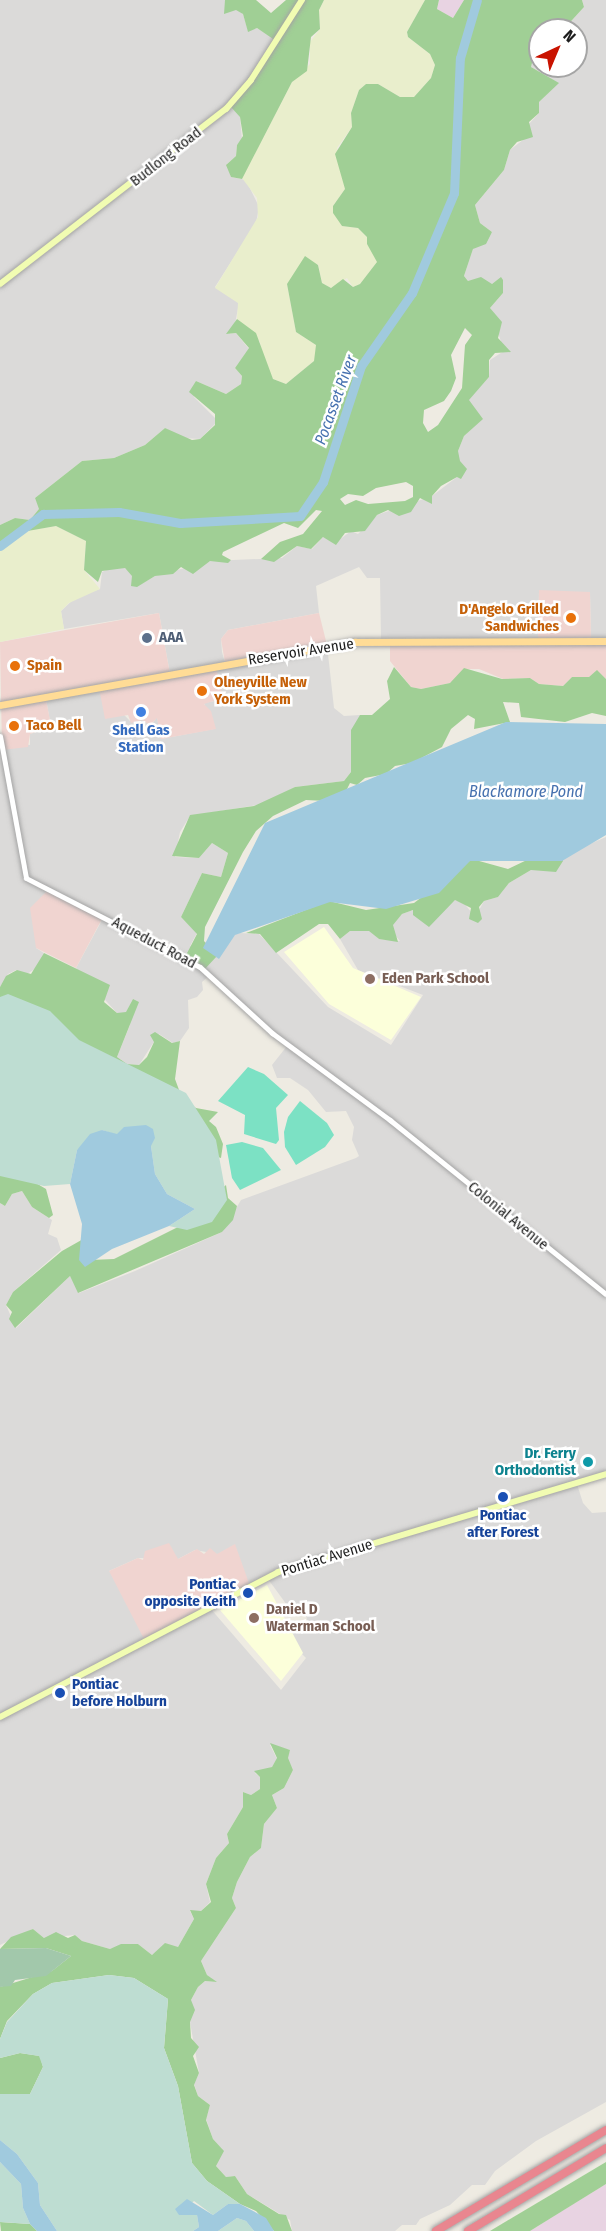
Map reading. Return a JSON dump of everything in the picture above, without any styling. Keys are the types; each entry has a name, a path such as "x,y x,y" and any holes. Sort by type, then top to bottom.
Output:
{"highway":[{"path":"436,2231 606,2130"},
{"path":"468,2231 606,2148"}],"main road":[{"name":"Budlong Road","path":"0,284 226,109 256,73 302,0"},
{"name":"Reservoir Avenue","path":"0,705 354,642 606,641"},
{"name":"Pontiac Avenue","path":"0,1717 278,1572 606,1474"}],"street":[{"name":"Aqueduct Road","path":"0,736 26,878 200,967 272,1033 411,1138"},
{"name":"Colonial Avenue","path":"411,1138 606,1294"}],"shaded area":[{"path":"0,0 225,0 243,14 248,31 257,28 276,40 240,117 242,139 237,145 236,156 227,164 231,177 246,180 259,207 256,223 215,287 239,303 235,324 227,334 236,333 249,349 235,368 242,376 241,384 226,394 196,381 194,397 218,421 200,439 182,438 165,428 145,445 114,458 82,461 35,498 40,509 30,520 15,518 0,525"},
{"path":"324,0 425,0 407,32 408,37 430,54 435,65 431,78 414,97 400,97 378,84 366,84 359,90 351,113 352,127 337,148 345,189 333,206 342,226 358,228 367,237 367,244 378,261 360,284 353,287 347,278 331,288 322,283 318,264 287,284 296,332 316,345 317,352 314,361 286,384 273,379 262,357 260,342 237,319 238,303 215,288 258,217 257,198 242,178 292,82 310,64 310,42 320,29 319,10"},
{"path":"439,0 464,0 453,18 437,9"},
{"path":"582,0 606,0 606,641 591,639 590,592 539,592 538,640 381,640 380,578 367,578 359,567 316,586 319,613 228,630 221,639 225,663 327,645 334,708 344,716 360,715 351,772 344,781 295,787 263,804 190,816 180,832 175,857 199,858 212,843 228,853 221,877 202,873 181,917 197,933 190,946 240,933 259,934 328,1007 391,1045 423,995 358,970 340,939 350,931 370,931 379,939 400,941 393,933 392,925 402,914 413,910 430,923 455,900 463,902 472,913 478,912 484,901 498,897 509,883 531,870 551,870 562,856 606,837 606,1475 577,1484 583,1503 592,1513 606,1512 606,2102 536,2141 495,2171 485,2185 472,2185 450,2205 420,2219 416,2225 402,2225 395,2231 292,2231 290,2220 247,2194 235,2176 226,2177 216,2166 222,2149 213,2139 206,2119 210,2105 198,2096 194,2084 199,2073 190,2022 191,2000 198,1987 205,1981 216,1982 207,1975 201,1961 236,1908 232,1898 237,1882 250,1857 261,1848 264,1824 277,1808 272,1795 284,1788 293,1770 287,1758 290,1750 270,1745 277,1759 272,1767 255,1773 260,1777 260,1789 251,1795 243,1792 243,1807 227,1834 229,1843 216,1858 206,1884 210,1902 201,1911 190,1911 194,1919 178,1947 163,1947 152,1955 138,1944 110,1949 82,1941 75,1935 44,1938 33,1929 0,1945 0,1203 5,1206 12,1194 22,1191 32,1207 52,1220 48,1234 57,1238 61,1250 13,1292 6,1305 16,1328 70,1276 79,1293 135,1271 222,1232 241,1200 356,1158 359,1156 352,1140 354,1127 346,1111 326,1112 308,1090 290,1078 277,1078 272,1065 287,1046 210,975 202,982 203,990 197,997 188,1000 189,1028 180,1041 173,1043 159,1034 139,1065 127,1064 117,1057 130,1025 133,999 126,1013 117,1013 76,968 103,918 36,948 44,953 38,967 27,974 16,970 8,974 0,987 0,741 30,745 30,734 51,727 46,699 97,687 130,721 142,720 152,724 157,717 161,739 214,729 204,703 220,700 170,674 159,613 64,629 61,611 76,597 100,589 102,572 113,567 125,568 143,583 155,576 210,561 282,558 297,546 312,549 323,537 339,540 351,531 358,534 377,515 432,496 457,477 458,451 464,436 482,419 468,400 489,377 490,360 504,351 490,308 503,293 501,278 492,284 469,282 464,276 473,249 492,232 480,223 475,205 504,170 510,150 528,136 528,125 539,113 539,102 558,83 550,78 588,78 588,18 574,18 584,7","holes":["195,1550 217,1554 250,1586 268,1579 292,1612 305,1606 307,1621 295,1627 287,1639 306,1658 281,1690 210,1608 109,1571 138,1558 178,1559"]},
{"path":"56,526 86,541 84,570 100,589 69,603 61,611 64,629 0,642 0,546 22,532"},
{"path":"539,590 590,592 591,639 606,641 606,679 597,671 589,677 572,677 563,686 539,684 530,678 503,679 479,669 468,669 450,683 421,689 411,687 390,661 390,641 538,640"},
{"path":"159,613 170,674 216,667 223,698 204,704 211,711 216,729 161,739 157,718 150,725 142,720 131,723 128,715 105,719 99,688 46,699 51,726 30,734 28,747 2,750 0,642"},
{"path":"319,613 327,645 225,663 221,639 228,630"},
{"path":"48,890 103,917 76,968 36,948 30,908"},
{"path":"324,927 353,968 421,997 391,1040 329,1004 284,952"},
{"path":"8,994 50,1011 79,1040 186,1093 216,1140 227,1200 212,1222 187,1230 169,1226 195,1209 167,1194 155,1174 151,1146 102,1130 77,1150 70,1184 44,1186 0,1176 0,997"},
{"path":"169,1543 178,1559 197,1549 204,1554 210,1548 217,1554 235,1544 250,1586 145,1641 109,1571 138,1558 143,1560 145,1551"},
{"path":"267,1585 303,1653 281,1681 220,1610"},
{"path":"46,1948 71,1956 46,1976 15,1980 11,1986 0,1987 0,1949"},
{"path":"109,1975 134,1978 168,1999 164,2048 178,2086 192,2163 207,2181 240,2204 228,2204 213,2215 194,2201 179,2215 197,2215 199,2227 193,2231 57,2231 40,2205 38,2183 17,2154 0,2140 0,2094 30,2094 43,2067 39,2056 20,2053 0,2058 0,2039 7,2022 33,1994 52,1983"},
{"path":"0,2162 21,2184 23,2208 30,2224 0,2222"},
{"path":"606,2184 606,2231 530,2231 570,2206"},
{"path":"237,2218 246,2221 254,2231 218,2231"}],"green space":[{"path":"225,0 256,0 271,13 286,0 324,0 319,10 320,29 311,37 307,71 292,82 242,179 231,177 226,165 236,156 237,145 243,136 240,117 230,106 276,41 257,28 248,32 243,14 236,10 224,14"},
{"path":"425,0 439,0 437,9 453,18 464,0 582,0 584,7 574,18 528,18 528,78 550,78 559,83 539,102 539,113 529,122 533,137 517,142 510,150 504,170 475,205 480,223 492,232 486,244 473,249 464,276 468,281 481,277 492,284 501,277 503,280 503,293 490,308 502,322 498,338 511,352 495,353 489,360 489,377 469,400 483,419 464,436 458,451 460,461 467,469 461,479 457,477 441,486 432,496 432,504 420,498 411,512 399,516 388,510 377,515 365,531 345,533 336,545 323,537 311,549 297,546 274,562 261,559 280,542 303,534 322,511 316,510 298,528 284,523 223,552 222,555 231,560 228,563 210,561 193,574 181,567 173,574 155,576 137,587 131,586 132,576 125,568 102,571 98,582 84,570 86,541 56,526 22,532 0,546 0,525 15,518 30,520 39,509 35,498 82,461 114,458 145,445 165,428 192,440 200,439 215,425 215,414 189,392 196,381 226,394 241,384 242,376 235,368 249,348 236,333 226,334 237,319 256,333 273,379 286,384 314,361 316,345 296,332 287,284 305,256 318,265 322,283 331,288 343,279 353,287 360,284 377,262 367,244 367,237 358,228 342,226 333,213 333,206 345,189 335,154 352,127 351,113 359,90 366,84 378,84 400,97 414,97 431,78 435,65 430,54 408,37 407,32","holes":["465,328 472,335 465,345 462,388 438,425 428,432 423,423 424,410 444,401 451,391 456,378 451,355","406,482 413,486 413,497 405,501 368,504 356,500 345,505 340,499 348,494 363,496 376,488"]},
{"path":"394,667 411,687 421,689 450,683 464,668 502,679 530,678 539,684 563,686 572,677 589,677 597,670 606,679 606,716 592,713 565,722 521,717 519,703 503,702 510,722 474,729 475,719 468,715 451,729 442,747 412,763 395,766 386,774 365,778 357,785 350,783 345,793 326,801 306,800 273,816 256,831 243,852 205,927 204,941 217,956 204,970 185,957 197,934 181,917 202,873 221,877 228,853 212,843 199,858 172,856 190,815 254,806 295,787 344,781 351,772 351,730 360,715 372,715 390,699 387,681"},
{"path":"562,856 563,861 556,872 531,870 509,883 498,897 484,901 479,907 482,919 478,923 469,919 471,908 455,900 429,927 413,915 413,910 402,914 393,925 398,942 379,939 369,931 350,931 340,939 328,924 319,924 276,953 260,934 246,933 329,901 366,910 414,903 472,859 508,869 529,859"},
{"path":"44,953 110,985 104,1002 117,1013 126,1012 133,999 139,1002 117,1057 127,1064 139,1065 147,1057 154,1042 150,1035 155,1032 172,1043 180,1041 175,1079 182,1098 196,1108 218,1112 209,1121 216,1127 223,1144 221,1158 0,1085 0,987 6,976 17,970 31,974"},
{"path":"248,1067 264,1074 288,1095 276,1108 279,1140 276,1144 244,1134 245,1115 218,1101"},
{"path":"300,1101 327,1123 334,1135 325,1147 296,1165 285,1147 284,1132 288,1117"},
{"path":"242,1142 263,1148 281,1170 240,1190 232,1178 226,1145"},
{"path":"0,1162 46,1189 53,1215 49,1218 32,1207 22,1191 12,1194 5,1206 0,1203"},
{"path":"226,1185 228,1198 237,1206 233,1220 222,1232 78,1293 70,1276 15,1328 9,1319 12,1312 6,1305 13,1292 62,1251 85,1238 90,1260 114,1259 178,1227"},
{"path":"270,1743 290,1750 288,1758 293,1770 284,1788 272,1795 277,1808 264,1824 261,1848 250,1857 237,1882 232,1898 236,1908 201,1961 207,1975 217,1982 205,1981 198,1987 191,2000 195,2010 190,2022 191,2038 199,2047 193,2056 199,2073 194,2085 198,2096 210,2105 206,2120 213,2139 224,2151 216,2166 226,2177 235,2176 247,2194 279,2214 286,2215 292,2231 274,2231 256,2211 240,2204 207,2181 192,2163 178,2086 164,2048 168,1999 134,1978 109,1975 52,1983 33,1994 7,2021 0,2039 0,1987 52,1971 71,1956 46,1948 0,1949 11,1937 33,1929 44,1938 56,1932 68,1938 75,1935 82,1941 110,1949 121,1944 138,1944 152,1955 165,1943 178,1947 194,1919 190,1910 201,1911 211,1902 206,1884 216,1858 229,1843 227,1834 243,1807 243,1792 251,1795 260,1789 260,1777 254,1771 272,1767 277,1758"},
{"path":"20,2053 40,2056 43,2067 30,2094 0,2094 0,2058"},
{"path":"606,2162 606,2184 530,2231 490,2231"},
{"path":"0,2222 30,2224 37,2231 1,2231"}],"water":[{"name":"Blackamore Pond","path":"506,722 606,724 606,835 562,861 470,861 439,893 386,909 330,902 235,935 219,959 203,948 265,823"},
{"path":"146,1125 153,1129 155,1138 151,1146 155,1174 167,1194 195,1209 169,1226 112,1249 85,1267 79,1260 82,1224 70,1184 77,1150 90,1134 102,1130 117,1134 124,1127"},
{"path":"0,2140 17,2154 38,2183 40,2205 57,2231 37,2231 30,2224 23,2208 21,2184 0,2162"},
{"path":"187,2199 213,2215 228,2204 240,2204 266,2218 274,2231 254,2231 246,2221 237,2218 218,2231 193,2231 199,2227 197,2215 179,2215 175,2209"}],"waterway":[{"name":"Pocasset River","path":"0,546 43,514 119,512 180,523 300,516 323,482 361,366 412,293 454,193 460,58 477,0"}],"place":[{"name":"D'Angelo Grilled Sandwiches","path":"571,618"},
{"name":"AAA","path":"147,638"},
{"name":"Spain","path":"15,666"},
{"name":"Olneyville New York System","path":"202,691"},
{"name":"Shell Gas Station","path":"141,712"},
{"name":"Taco Bell","path":"14,726"},
{"name":"Eden Park School","path":"370,979"},
{"name":"Dr. Ferry Orthodontist","path":"588,1462"},
{"name":"Pontiac after Forest","path":"503,1497"},
{"name":"Pontiac opposite Keith","path":"248,1593"},
{"name":"Daniel D Waterman School","path":"254,1618"},
{"name":"Pontiac before Holburn","path":"60,1693"}]}
